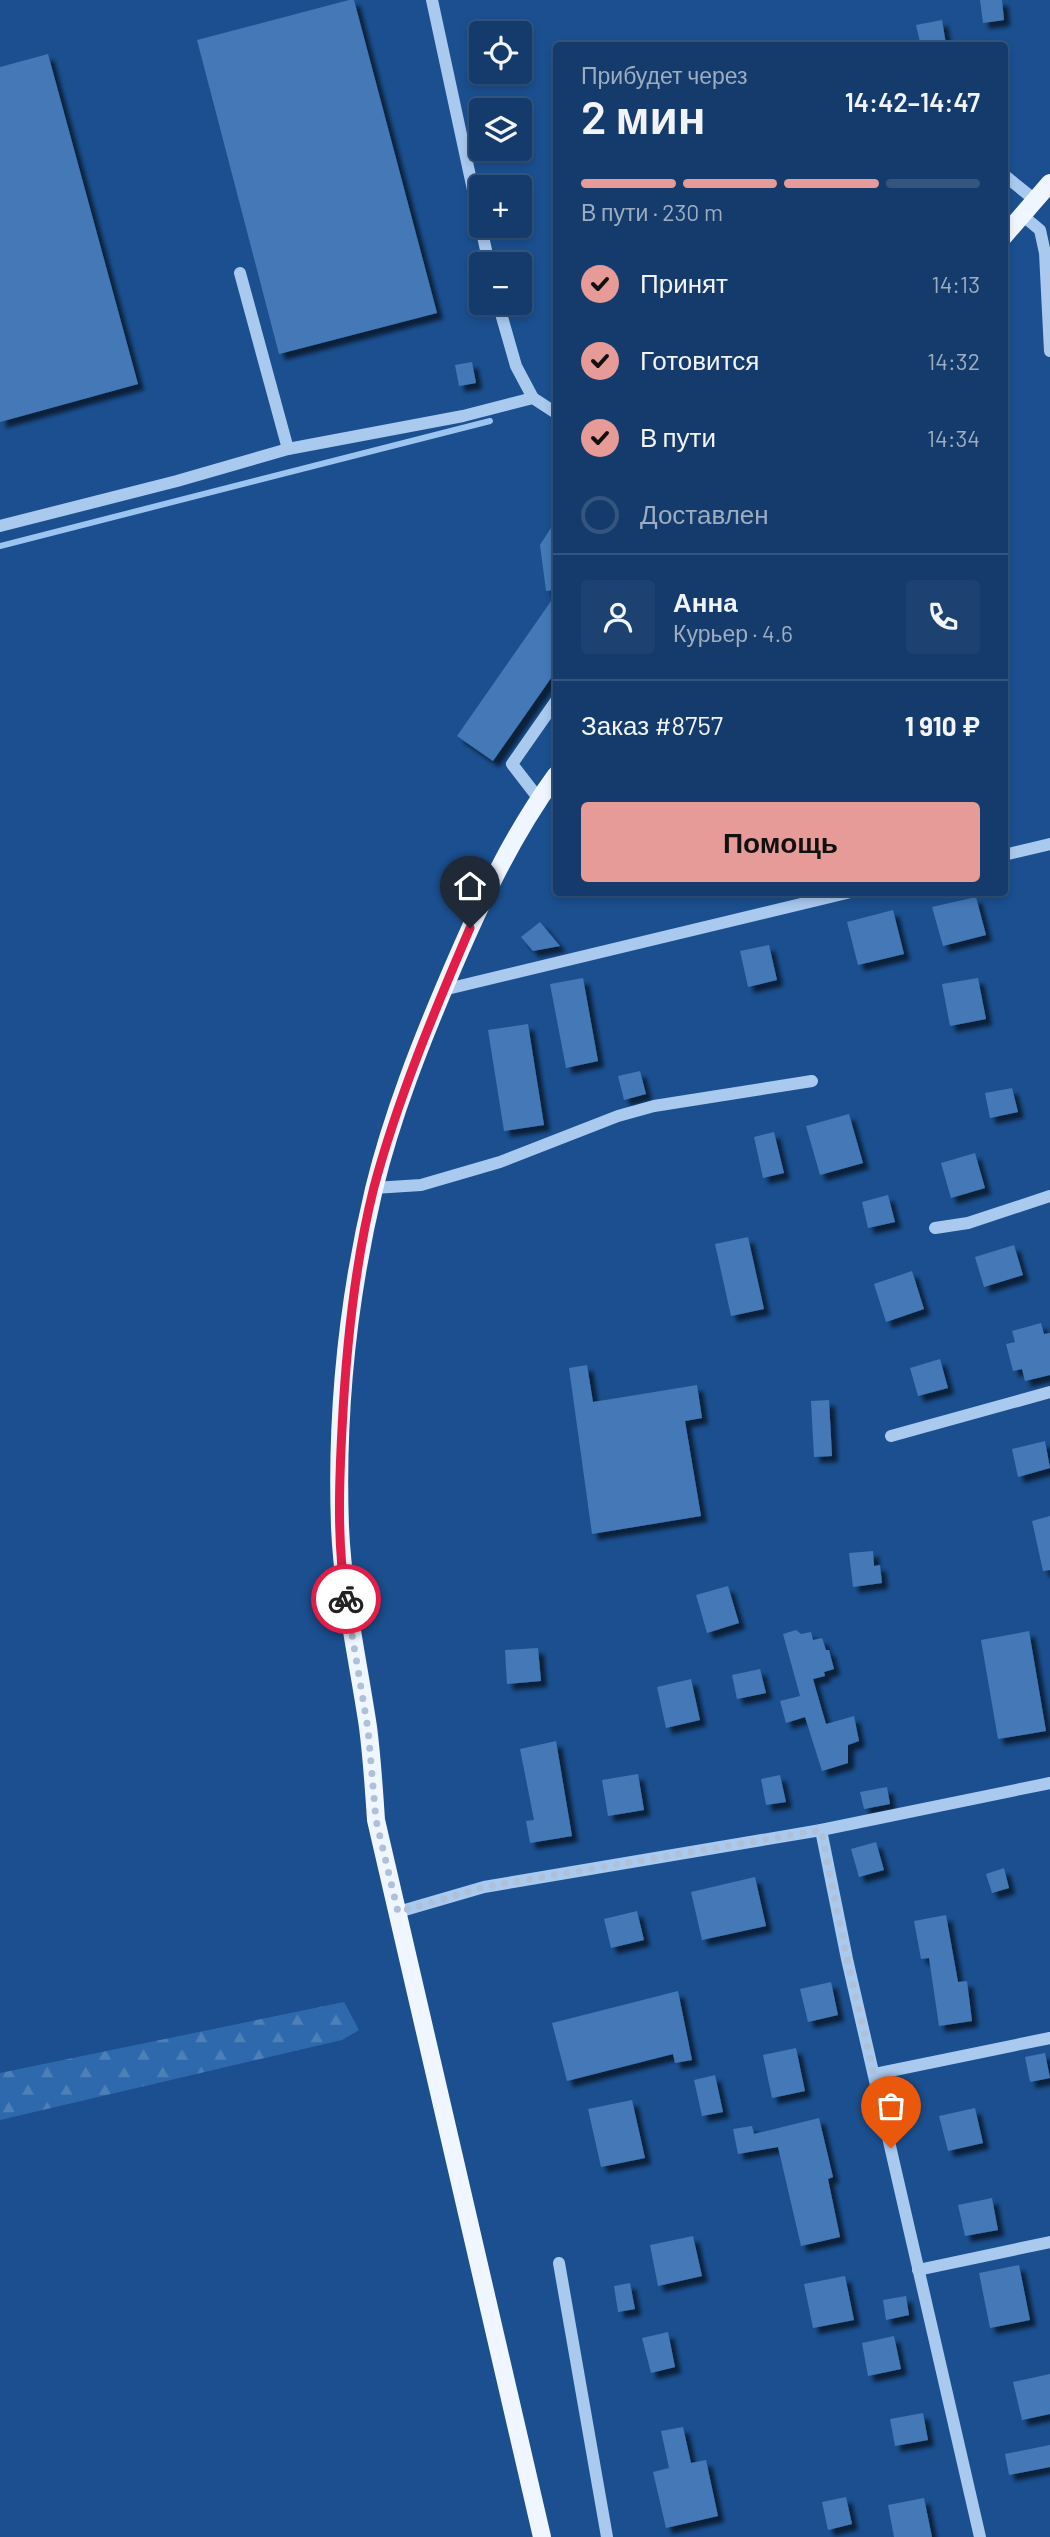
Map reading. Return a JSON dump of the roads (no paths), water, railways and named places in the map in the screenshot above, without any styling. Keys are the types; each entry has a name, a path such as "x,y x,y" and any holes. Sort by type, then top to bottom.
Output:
{"main road":[{"path":"1008,231 1050,183"},
{"path":"542,2537 376,1820 368,1729 343,1583 340,1465 348,1340 359,1265 374,1188 405,1088 443,990 495,872 553,779"}],"street":[{"path":"432,0 486,252"},
{"path":"1008,178 1035,200"},
{"path":"1022,215 1040,230 1045,253 1050,351"},
{"path":"240,273 288,449"},
{"path":"501,315 516,366 533,398 553,411"},
{"path":"0,526 177,481 288,449 463,416 533,398"},
{"path":"539,799 512,764 553,705"},
{"path":"1008,854 1050,844"},
{"path":"443,990 833,896"},
{"path":"374,1188 421,1185 500,1162 618,1116 654,1107 812,1082"},
{"path":"935,1228 968,1223 1050,1196"},
{"path":"891,1436 1050,1392"},
{"path":"398,1912 484,1887 821,1830 1050,1783"},
{"path":"821,1830 847,1959 980,2537"},
{"path":"874,2074 1050,2038"},
{"path":"918,2270 1050,2242"},
{"path":"559,2263 607,2537"}],"waterway":[{"path":"0,546 490,421"}]}
